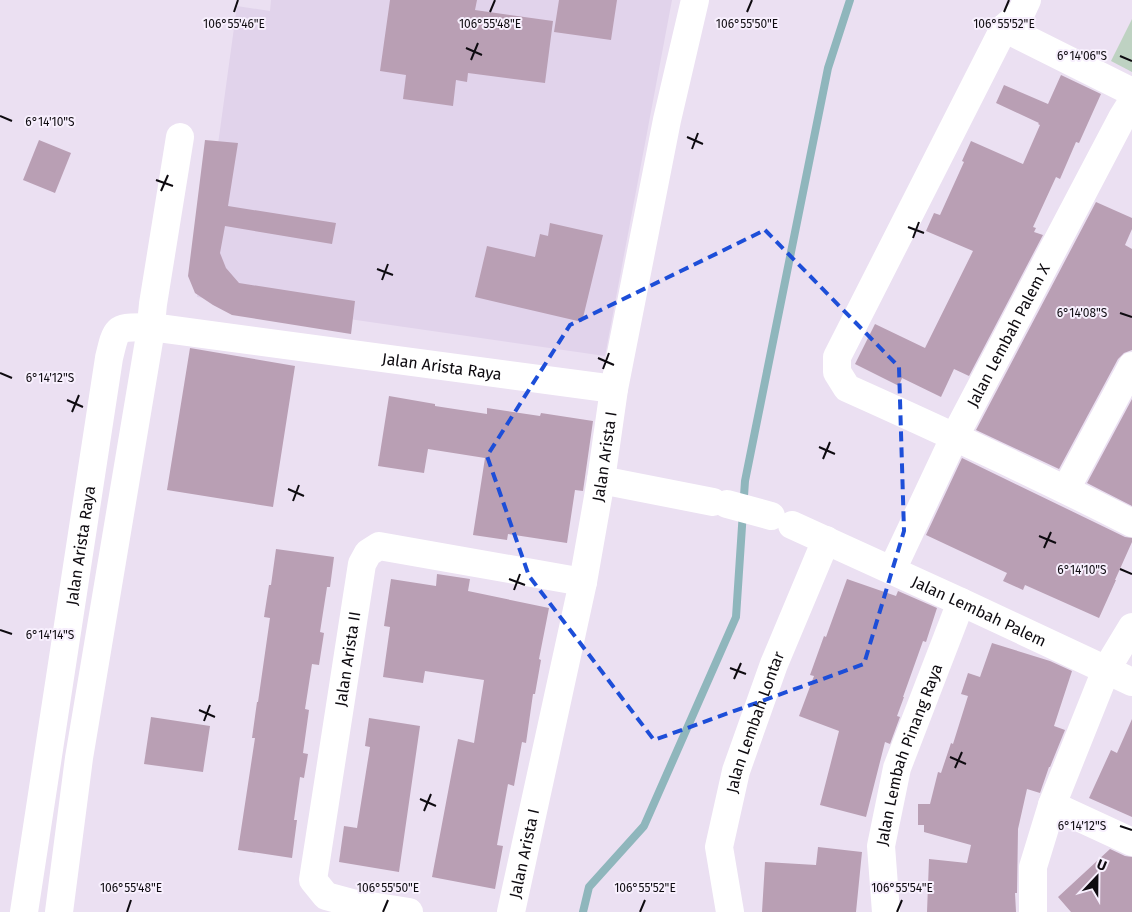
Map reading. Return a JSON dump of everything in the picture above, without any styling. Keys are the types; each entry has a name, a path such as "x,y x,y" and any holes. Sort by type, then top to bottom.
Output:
{"street":[{"name":"Jalan Arista I","path":"511,912 583,582 601,480 614,389 667,120 695,0"},
{"path":"1027,0 1021,13 1004,28 837,357 837,372 847,388 955,436 1132,523"},
{"path":"1004,28 1132,92"},
{"name":"Jalan Lembah Palem X","path":"892,570 955,436 1132,102"},
{"path":"151,327 180,137"},
{"name":"Jalan Arista Raya","path":"24,912 109,358 118,331 124,328 151,327 614,389"},
{"name":"Jalan Arista Raya","path":"59,912 79,758 151,327"},
{"path":"1066,489 1132,366"},
{"name":"Jalan Lembah Palem","path":"601,480 720,503 781,520 1132,682"},
{"name":"Jalan Lembah Lontar","path":"730,912 719,847 736,771 774,664 826,540"},
{"name":"Jalan Arista II","path":"409,912 352,903 326,896 313,880 362,564 368,553 379,546 583,582"},
{"name":"Jalan Lembah Pinang Raya","path":"886,912 881,846 897,768 961,602"},
{"path":"1033,912 1034,867 1052,805 1106,670 1132,627"},
{"path":"1052,805 1132,842"}],"highlighted area":[{"path":"765,230 899,367 904,531 864,664 654,740 529,576 487,456 570,325"}],"shaded area":[{"path":"271,0 672,0 605,356 197,297 237,6 270,11"}],"green space":[{"path":"1132,19 1132,72 1111,61"}],"building":[{"path":"390,0 477,0 475,10 553,21 545,83 468,73 467,82 456,80 453,106 403,99 406,75 380,71"},
{"path":"559,0 617,0 611,40 554,32"},
{"path":"1061,75 1101,94 1079,143 1076,142 1060,179 1056,177 1033,227 1036,228 1034,232 1043,235 969,376 954,369 941,397 902,378 899,386 855,364 875,324 925,348 973,251 926,231 934,213 940,215 964,162 962,161 971,141 1023,164 1040,125 996,103 1004,85 1048,104"},
{"path":"39,140 71,153 55,193 23,180"},
{"path":"205,140 238,143 228,206 336,223 332,244 225,226 220,253 226,268 239,283 355,301 351,334 232,315 195,293 188,276"},
{"path":"1096,202 1132,218 1132,229 1125,245 1132,249 1132,350 1124,353 1118,359 1059,469 976,430"},
{"path":"550,223 603,235 582,322 475,297 487,246 535,257 540,234 548,236"},
{"path":"190,348 295,366 273,507 167,490"},
{"path":"389,396 435,404 435,406 487,414 487,408 540,416 541,413 593,421 583,491 575,490 567,543 508,534 507,540 473,535 485,458 428,449 424,473 378,466"},
{"path":"1132,399 1132,506 1087,483"},
{"path":"962,458 1125,537 1132,538 1132,542 1099,618 1025,585 1023,590 1003,581 1007,573 926,535"},
{"path":"276,549 334,557 330,587 327,587 320,632 324,633 319,665 312,664 305,709 309,710 303,753 308,754 304,778 300,777 294,820 297,820 292,858 238,850 255,738 252,738 270,618 264,617"},
{"path":"437,574 470,579 468,591 549,608 526,743 522,742 514,786 508,784 497,845 503,846 495,889 432,877 458,739 474,743 484,680 425,671 423,683 383,677 390,627 384,626 391,579 436,586"},
{"path":"847,579 896,596 898,591 937,608 926,642 923,641 903,697 897,716 900,717 890,744 885,742 866,817 820,805 839,731 799,716 814,676 810,675"},
{"path":"992,643 1050,661 1072,671 1054,726 1065,730 1040,793 1027,789 1018,829 1016,912 927,912 929,859 967,863 971,845 924,832 924,825 918,825 918,804 930,804 938,772 941,773 951,743 953,744 968,696 961,694 968,673 980,677"},
{"path":"151,717 210,726 203,772 144,764"},
{"path":"369,718 420,726 399,872 339,862 344,826 357,828 370,747 365,746"},
{"path":"1132,719 1132,817 1089,798 1111,750 1117,753"},
{"path":"818,847 862,852 856,912 762,912 765,862 816,865"},
{"path":"1110,849 1132,857 1132,912 1071,912 1058,897"}],"waterway":[{"path":"583,912 589,887 644,826 736,617 745,481 828,68 850,0"}]}
